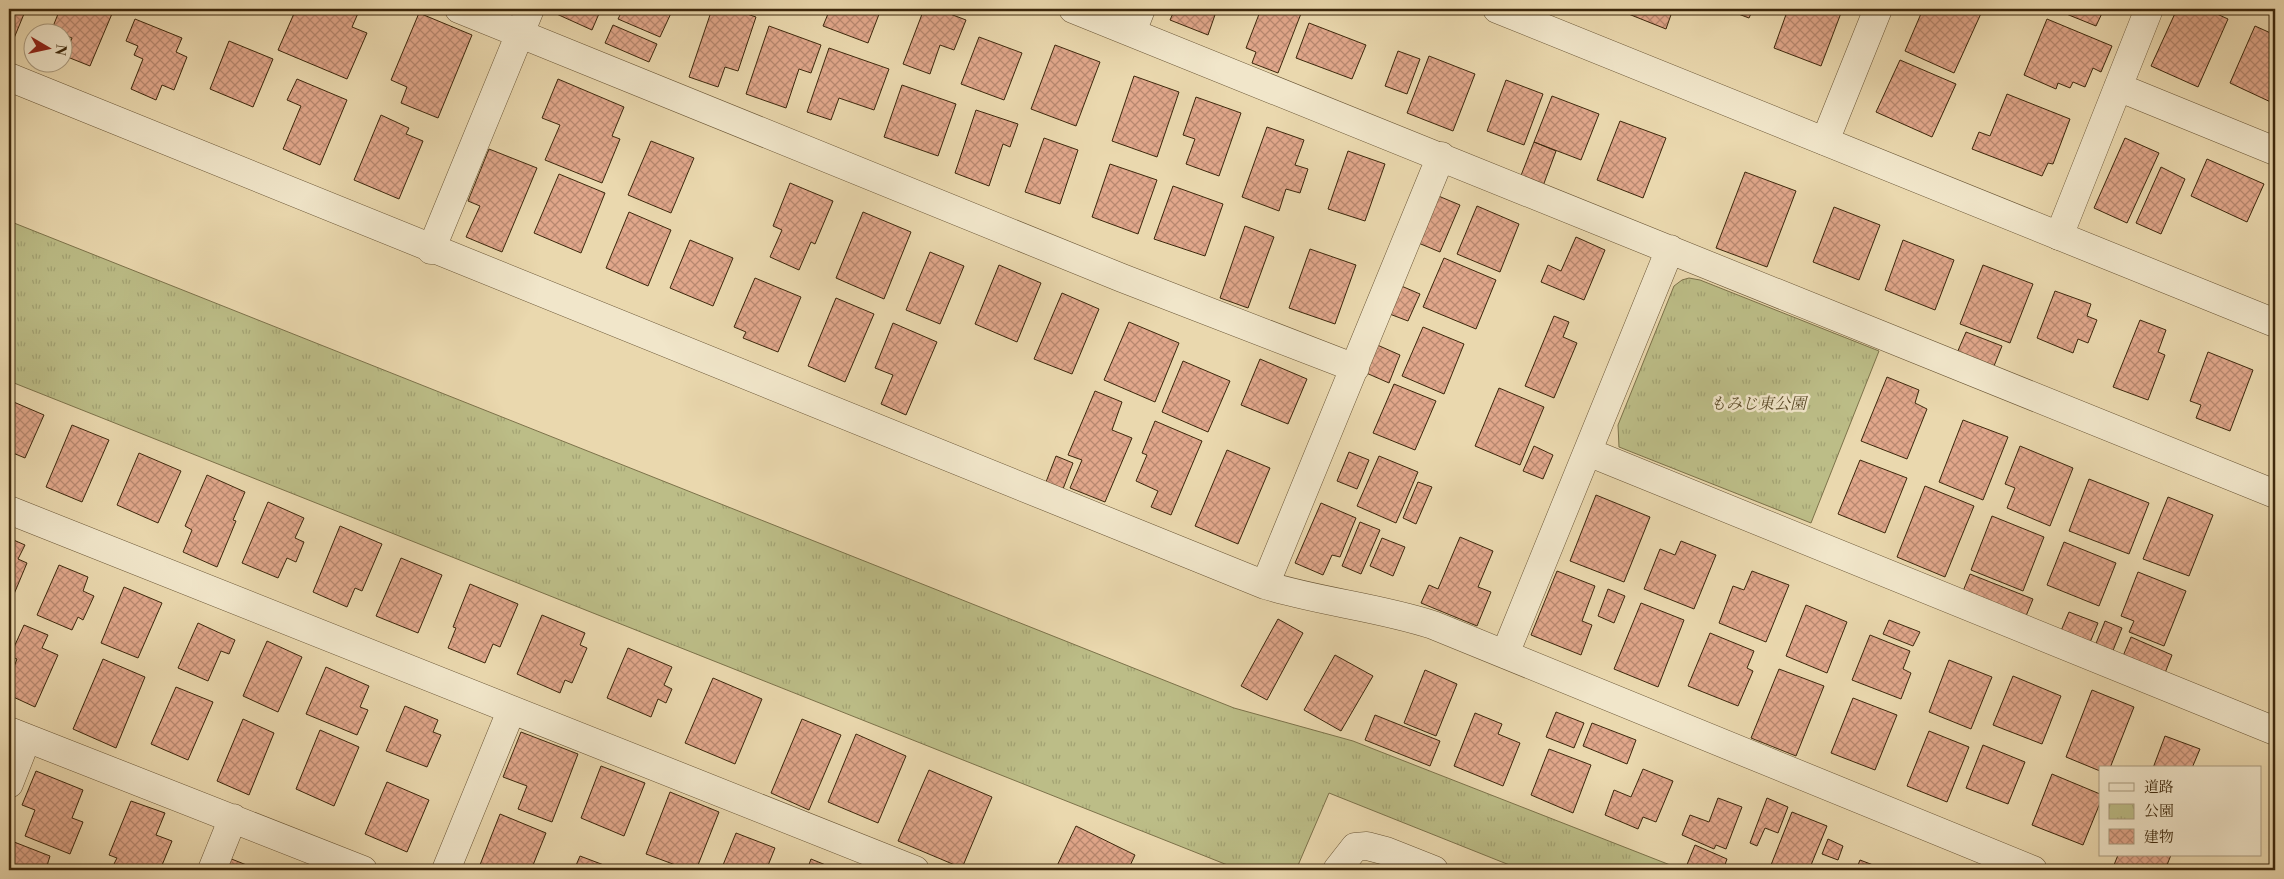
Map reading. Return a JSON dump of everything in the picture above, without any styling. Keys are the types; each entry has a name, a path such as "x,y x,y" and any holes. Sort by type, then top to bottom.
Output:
{"street":[{"path":"459,9 1122,278 1355,368"},
{"path":"431,250 530,9"},
{"path":"1073,9 1136,20 1441,156 2275,494"},
{"path":"1497,9 2275,323"},
{"path":"1825,140 1878,9"},
{"path":"2059,236 2149,9"},
{"path":"9,78 431,250 1265,585 1285,591 1406,616 1505,654 2033,870"},
{"path":"2118,87 2275,151"},
{"path":"1265,585 1441,156"},
{"path":"1505,654 1670,249"},
{"path":"1588,452 2275,730"},
{"path":"9,510 915,870"},
{"path":"446,870 511,711"},
{"path":"9,784 18,734 363,870"},
{"path":"212,870 233,818"},
{"path":"1337,870 1354,848 1367,846 1434,870"}],"green space":[{"path":"9,221 1234,708 1353,741 1683,870 1522,870 1329,793 1296,870 1240,870 9,381"},
{"name":"もみじ東公園","path":"1689,278 1700,280 1879,351 1811,523 1619,447 1618,425 1674,286 1682,280"}],"building":[{"path":"9,9 26,9 10,48 9,48"},
{"path":"60,9 114,9 90,66 72,59 72,22 55,22"},
{"path":"296,9 359,11 352,27 367,33 347,79 278,50"},
{"path":"551,9 601,9 592,30 550,11"},
{"path":"623,9 667,9 672,11 660,37 618,19"},
{"path":"712,9 732,9 756,17 738,71 725,67 718,87 689,77"},
{"path":"830,9 881,9 868,43 823,26"},
{"path":"924,9 937,9 966,20 954,50 940,45 930,74 903,64"},
{"path":"1175,9 1217,9 1208,35 1170,20"},
{"path":"1261,9 1295,9 1302,11 1278,73 1252,63 1256,52 1246,48"},
{"path":"1616,9 1673,9 1666,29"},
{"path":"1725,9 1753,9 1749,18"},
{"path":"1788,9 1829,9 1841,13 1821,66 1774,48"},
{"path":"1923,9 1983,9 1954,73 1905,51"},
{"path":"2054,9 2104,9 2096,26"},
{"path":"2177,9 2206,9 2228,19 2198,87 2151,66"},
{"path":"419,13 472,35 438,118 401,103 407,87 391,80"},
{"path":"135,19 182,38 176,52 187,57 174,90 162,85 156,100 131,89 143,59 134,55 138,46 126,41"},
{"path":"2047,19 2112,46 2101,72 2093,68 2085,87 2073,82 2070,88 2058,83 2056,89 2024,75"},
{"path":"1309,23 1366,45 1352,79 1296,58"},
{"path":"613,25 657,44 649,62 605,43"},
{"path":"769,26 821,45 811,73 799,69 786,108 746,94"},
{"path":"2255,26 2275,35 2275,104 2230,83"},
{"path":"979,37 1022,53 1004,100 961,84"},
{"path":"229,41 273,59 253,107 210,89"},
{"path":"1055,45 1100,62 1076,126 1031,109"},
{"path":"829,48 889,69 874,110 839,98 831,120 807,112"},
{"path":"1398,51 1420,59 1407,94 1385,86"},
{"path":"1429,56 1475,74 1453,131 1407,113"},
{"path":"1900,60 1956,84 1932,137 1876,112"},
{"path":"1134,76 1179,92 1157,157 1112,141"},
{"path":"297,79 347,100 320,165 283,149 301,106 287,100"},
{"path":"558,79 624,107 612,136 620,139 602,183 545,160 560,125 542,118"},
{"path":"1506,80 1543,94 1524,145 1487,131"},
{"path":"902,85 956,104 938,156 884,137"},
{"path":"2007,94 2070,119 2053,164 2048,163 2042,176 1972,149 1979,132 1990,136"},
{"path":"1552,96 1599,114 1581,160 1534,142"},
{"path":"1196,97 1241,113 1219,176 1186,164 1195,139 1183,135"},
{"path":"976,110 1018,124 1010,147 1003,144 989,186 955,173"},
{"path":"381,115 409,128 406,134 423,141 399,199 354,180"},
{"path":"1620,121 1666,138 1643,198 1597,180"},
{"path":"1267,127 1304,140 1295,165 1308,169 1300,193 1286,189 1279,211 1242,197"},
{"path":"1044,138 1078,150 1060,204 1025,192"},
{"path":"2125,138 2159,153 2127,223 2094,208"},
{"path":"651,141 694,158 671,213 628,195"},
{"path":"1534,142 1556,151 1543,186 1520,178"},
{"path":"489,149 537,168 502,252 466,237 480,206 468,201"},
{"path":"1348,151 1385,164 1365,221 1328,209"},
{"path":"2207,159 2264,184 2247,222 2191,196"},
{"path":"1110,164 1157,180 1138,234 1092,217"},
{"path":"2161,167 2185,179 2161,234 2136,223"},
{"path":"1745,172 1796,191 1767,267 1716,248"},
{"path":"559,174 605,193 581,253 534,233"},
{"path":"790,183 833,201 815,244 811,242 799,270 770,257 782,230 773,226"},
{"path":"1173,186 1223,204 1205,256 1154,239"},
{"path":"1436,195 1460,205 1440,252 1416,242"},
{"path":"1477,206 1519,224 1500,272 1457,254"},
{"path":"1834,207 1880,225 1859,280 1813,262"},
{"path":"629,212 671,230 648,286 606,268"},
{"path":"863,212 911,232 884,299 836,278"},
{"path":"1245,226 1274,237 1248,308 1220,298"},
{"path":"1576,237 1605,250 1584,300 1541,282 1548,265 1561,271"},
{"path":"690,240 733,258 713,306 670,288"},
{"path":"1903,240 1954,260 1935,310 1885,290"},
{"path":"1310,249 1356,265 1335,324 1289,308"},
{"path":"930,252 964,266 940,324 906,310"},
{"path":"1444,258 1496,280 1476,329 1423,307"},
{"path":"999,265 1041,283 1017,342 975,324"},
{"path":"1983,265 2033,284 2010,343 1960,324"},
{"path":"755,278 801,297 778,352 743,338 746,332 734,327"},
{"path":"1399,285 1420,294 1408,321 1387,313"},
{"path":"2055,291 2091,304 2087,316 2097,320 2088,343 2078,339 2073,353 2037,338"},
{"path":"1062,293 1099,309 1072,374 1034,359"},
{"path":"836,298 874,314 845,382 808,366"},
{"path":"1554,316 1569,322 1563,337 1577,343 1554,398 1525,386"},
{"path":"2140,320 2166,330 2158,352 2165,355 2148,400 2113,387"},
{"path":"1129,322 1179,343 1155,402 1104,380"},
{"path":"893,323 937,342 906,415 881,404 893,375 875,368"},
{"path":"1423,327 1464,344 1444,394 1402,376"},
{"path":"1966,332 2002,346 1994,366 1957,353"},
{"path":"1375,344 1400,355 1389,383 1364,372"},
{"path":"2208,352 2253,370 2230,431 2196,418 2201,405 2190,401"},
{"path":"1260,359 1307,379 1288,424 1241,405"},
{"path":"1183,361 1230,381 1208,432 1162,412"},
{"path":"1887,377 1919,390 1915,403 1927,409 1907,459 1861,441"},
{"path":"1394,384 1436,401 1415,450 1373,433"},
{"path":"1499,388 1544,407 1520,465 1475,446"},
{"path":"1095,391 1122,402 1112,430 1132,438 1105,502 1070,488 1082,460 1068,455"},
{"path":"9,400 44,415 25,458 13,453 9,463"},
{"path":"1963,420 2008,437 1983,500 1939,482"},
{"path":"1155,421 1202,441 1171,515 1151,507 1158,491 1136,481 1147,455 1142,453"},
{"path":"72,425 109,440 82,502 46,487"},
{"path":"1534,446 1553,455 1543,479 1523,471"},
{"path":"2020,446 2073,468 2050,526 2007,508 2015,488 2005,484"},
{"path":"1227,450 1270,468 1238,544 1195,526"},
{"path":"1349,452 1369,460 1357,489 1337,481"},
{"path":"139,453 181,471 158,523 117,505"},
{"path":"1056,456 1073,463 1063,489 1046,482"},
{"path":"1379,456 1418,472 1396,523 1357,506"},
{"path":"1860,460 1907,478 1885,533 1838,514"},
{"path":"207,475 245,492 233,520 236,521 217,567 183,552 192,530 185,526"},
{"path":"2089,479 2149,503 2129,554 2069,531"},
{"path":"1418,482 1432,487 1416,524 1403,518"},
{"path":"1925,486 1974,506 1945,577 1897,557"},
{"path":"1596,495 1650,517 1624,582 1570,561"},
{"path":"2168,497 2213,515 2189,576 2143,559"},
{"path":"268,502 304,518 295,538 304,542 296,562 287,558 278,578 242,563"},
{"path":"1321,503 1356,518 1340,557 1332,555 1323,575 1295,563"},
{"path":"1992,516 2044,537 2023,591 1971,570"},
{"path":"1360,522 1380,530 1361,574 1342,566"},
{"path":"340,526 382,544 362,591 355,588 347,607 313,592"},
{"path":"1460,537 1493,551 1478,587 1491,592 1477,626 1421,603 1429,585 1438,589"},
{"path":"9,538 25,545 18,559 27,563 9,606"},
{"path":"1382,538 1405,547 1393,576 1370,566"},
{"path":"1681,541 1716,555 1694,609 1644,589 1660,549 1675,555"},
{"path":"2064,542 2116,563 2099,606 2047,585"},
{"path":"401,558 442,575 418,633 376,616"},
{"path":"59,565 88,577 83,591 94,596 83,620 78,617 72,630 37,615"},
{"path":"1557,571 1595,586 1582,621 1592,625 1581,655 1531,635"},
{"path":"1752,571 1789,585 1766,642 1719,623 1733,586 1744,590"},
{"path":"2138,572 2186,591 2164,646 2129,632 2134,621 2121,616"},
{"path":"1970,574 2033,599 2024,621 1961,596"},
{"path":"470,584 518,604 500,647 493,644 485,663 448,648 456,628 453,627"},
{"path":"124,587 162,603 138,658 101,643"},
{"path":"1608,589 1625,596 1614,623 1598,616"},
{"path":"1641,603 1684,620 1658,687 1614,669"},
{"path":"1806,605 1847,622 1827,673 1786,656"},
{"path":"2069,612 2098,623 2089,645 2060,633"},
{"path":"542,615 585,633 580,645 587,648 572,683 565,680 560,693 517,674"},
{"path":"1278,619 1303,633 1267,700 1241,686"},
{"path":"1889,620 1920,632 1913,646 1883,634"},
{"path":"2105,621 2122,628 2112,653 2095,646"},
{"path":"198,623 235,640 229,654 221,651 208,681 178,668"},
{"path":"24,625 48,635 42,648 58,655 35,707 9,695 9,680 17,659 10,656"},
{"path":"1710,633 1754,651 1747,668 1753,671 1738,706 1688,686"},
{"path":"1870,635 1910,651 1903,669 1911,673 1901,699 1852,680"},
{"path":"2131,637 2172,655 2165,673 2123,656"},
{"path":"267,641 302,657 278,712 243,696"},
{"path":"628,648 672,667 664,685 672,689 666,703 658,699 651,717 607,698"},
{"path":"1335,655 1373,676 1341,731 1304,710"},
{"path":"103,659 145,677 116,748 73,729"},
{"path":"1949,660 1992,677 1971,729 1929,712"},
{"path":"326,667 369,686 360,707 368,710 357,735 306,714"},
{"path":"1779,669 1824,686 1796,756 1751,738"},
{"path":"1425,670 1457,684 1436,736 1404,723"},
{"path":"2013,676 2061,696 2042,744 1993,725"},
{"path":"713,678 762,699 735,764 685,743"},
{"path":"176,687 213,702 188,760 151,744"},
{"path":"2092,690 2134,707 2111,766 2099,766 2099,771 2066,757"},
{"path":"1853,698 1897,715 1875,770 1831,753"},
{"path":"405,706 438,720 433,732 441,735 427,767 386,751"},
{"path":"1556,712 1584,723 1574,748 1546,737"},
{"path":"1475,713 1502,724 1498,734 1520,743 1503,786 1454,766"},
{"path":"1375,715 1440,741 1430,766 1365,740"},
{"path":"243,719 274,733 249,795 217,781"},
{"path":"802,719 841,735 809,810 771,793"},
{"path":"1592,723 1636,740 1627,764 1583,746"},
{"path":"320,730 359,747 334,806 296,789"},
{"path":"1929,731 1969,747 1947,802 1907,786"},
{"path":"521,732 578,754 552,822 518,809 527,786 503,777"},
{"path":"856,734 906,756 878,823 828,802"},
{"path":"2165,736 2200,749 2193,766 2154,766"},
{"path":"1983,745 2025,762 2008,804 1966,788"},
{"path":"1549,749 1591,765 1573,813 1531,795"},
{"path":"601,766 645,783 624,836 581,818"},
{"path":"1643,769 1673,781 1656,822 1643,817 1638,829 1605,815 1614,790 1631,797"},
{"path":"929,770 992,797 962,868 898,841"},
{"path":"36,771 83,790 72,818 83,822 70,854 25,836 35,810 22,805"},
{"path":"2052,774 2099,794 2099,805 2083,845 2032,825"},
{"path":"387,782 429,800 407,852 365,834"},
{"path":"670,792 719,812 696,870 689,870 646,854"},
{"path":"1718,798 1742,807 1726,849 1716,845 1714,849 1682,835 1690,815 1709,822"},
{"path":"1767,798 1788,807 1778,833 1765,828 1757,846 1750,843"},
{"path":"131,801 165,813 156,835 172,841 160,870 112,868 117,858 109,855"},
{"path":"1792,812 1827,826 1809,870 1769,870"},
{"path":"500,814 546,833 531,870 478,870"},
{"path":"1076,826 1135,855 1128,870 1055,870"},
{"path":"736,833 775,848 767,868 772,870 721,870"},
{"path":"1828,839 1843,846 1838,860 1822,854"},
{"path":"9,840 50,856 46,869 49,870 11,870 9,868"},
{"path":"1695,845 1727,859 1723,870 1693,870 1686,867"},
{"path":"580,856 617,870 574,870"},
{"path":"2118,856 2171,856 2165,870 2112,870"},
{"path":"229,858 259,870 224,870"},
{"path":"811,859 838,870 807,870"},
{"path":"1860,860 1881,868 1880,870 1856,870"}]}
